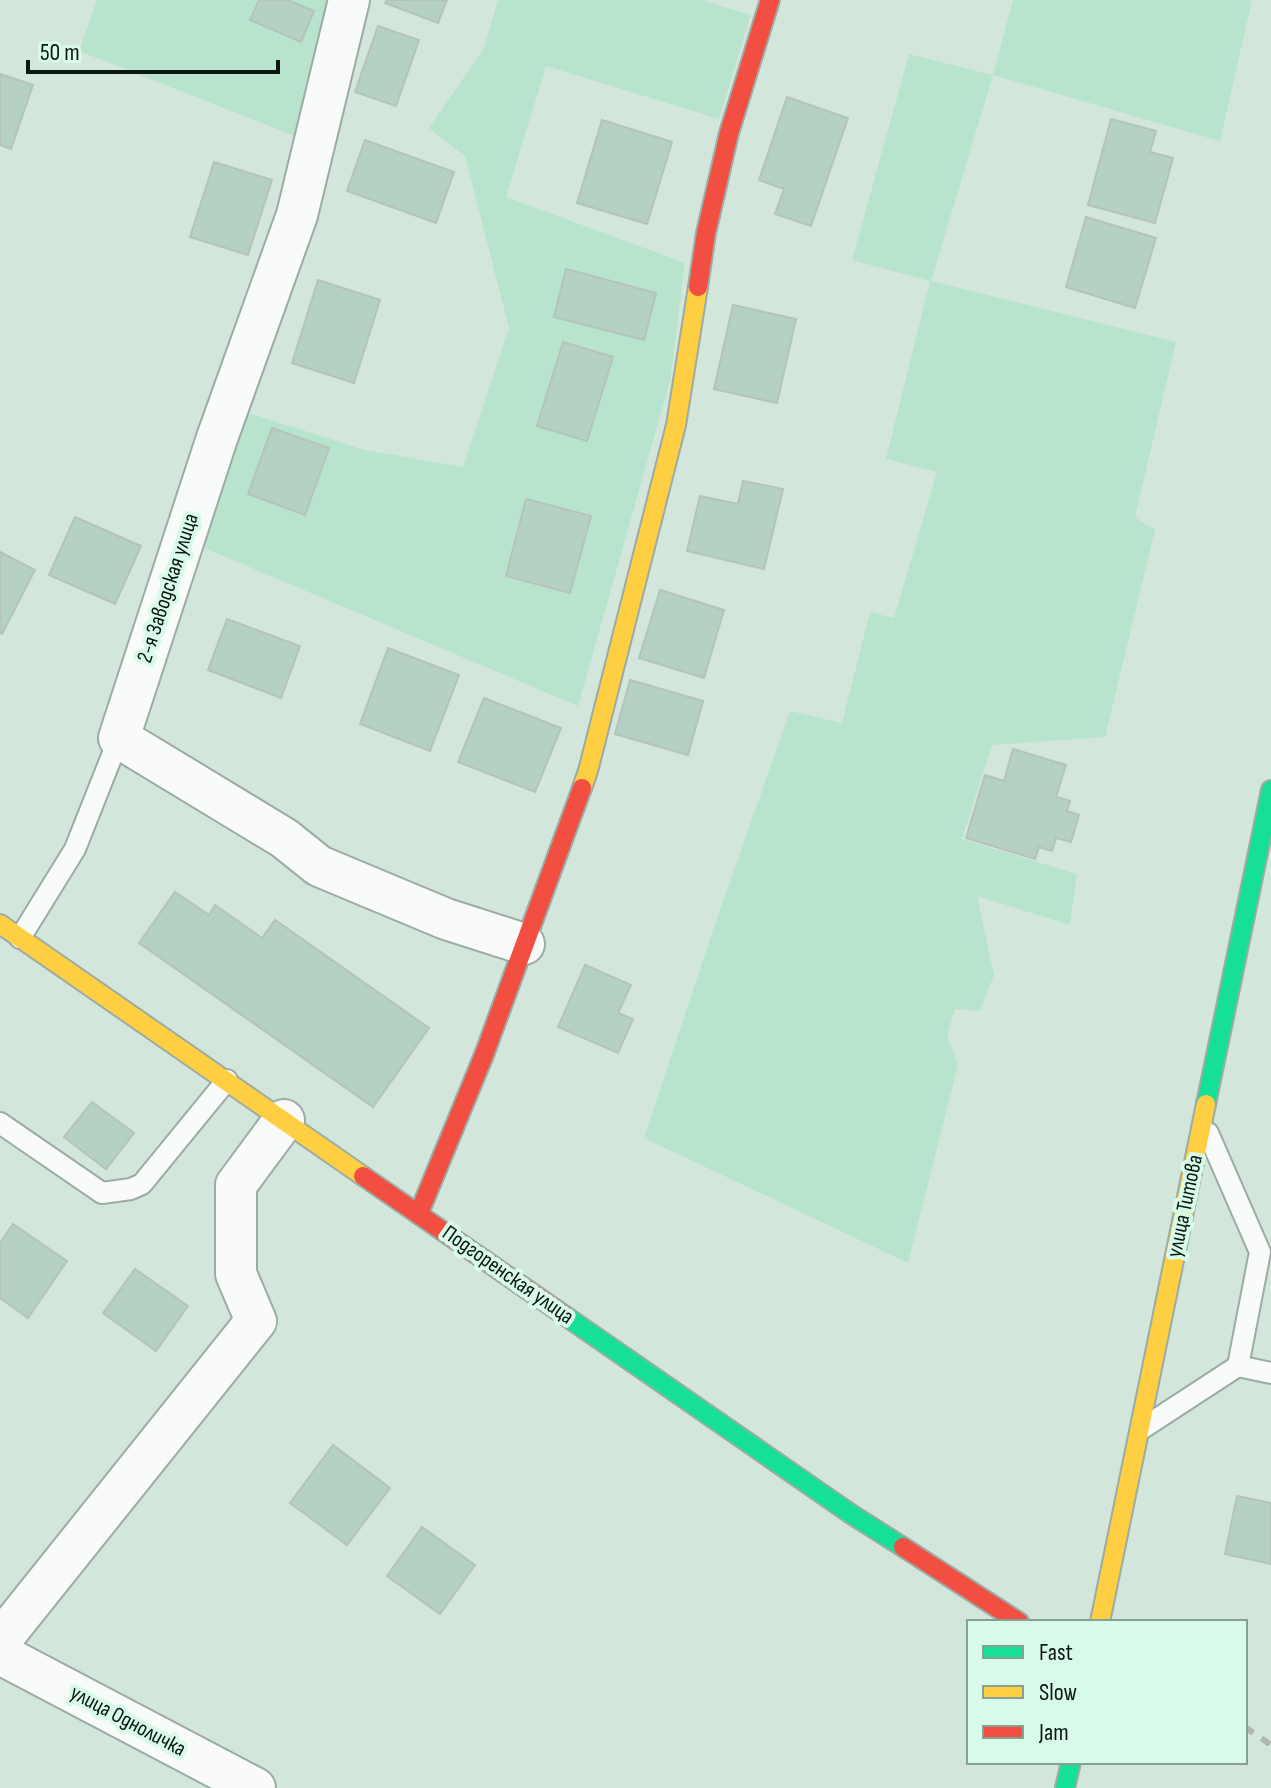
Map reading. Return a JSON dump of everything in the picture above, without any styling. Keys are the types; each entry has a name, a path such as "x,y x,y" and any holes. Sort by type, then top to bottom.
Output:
{"street":[{"name":"2-я Заводская улица","path":"119,738 217,438 297,215 349,0"},
{"path":"419,1213 484,1055 588,771 676,425 706,233 729,133 770,0"},
{"path":"119,738 284,838 319,866 446,919 524,944"},
{"name":"улица Титова","path":"1100,1620 1270,803"},
{"name":"Подгоренская улица","path":"0,924 851,1514 1016,1620"},
{"path":"0,1641 256,1321 236,1274 236,1185 284,1120"},
{"name":"улица Одноличка","path":"0,1654 255,1788"},
{"path":"1065,1788 1071,1764"}],"lane":[{"path":"20,938 75,849 119,738"},
{"path":"0,1123 102,1193 131,1189 142,1184 227,1080"},
{"path":"1203,1121 1260,1252 1238,1366"},
{"path":"1139,1431 1238,1366 1271,1373"}],"green space":[{"path":"97,0 337,0 295,136 79,51"},
{"path":"498,0 701,0 751,15 719,119 546,66 506,197 685,263 670,381 578,706 202,547 245,412 365,450 463,467 509,328 465,156 429,128 484,48"},
{"path":"1013,0 1252,0 1220,141 993,75"},
{"path":"909,54 993,75 931,281 1176,342 1135,517 1155,530 1105,737 992,745 962,839 1077,874 1070,925 977,896 994,975 980,1011 955,1009 947,1035 958,1065 908,1263 644,1138 790,711 842,723 870,612 894,618 937,472 886,459 930,281 852,260"}],"building":[{"path":"259,0 288,0 314,11 301,42 250,20"},
{"path":"387,0 447,0 438,23 385,3"},
{"path":"378,26 419,40 396,106 355,92"},
{"path":"0,74 33,85 11,149 0,145"},
{"path":"787,97 848,118 811,226 775,214 784,189 759,180"},
{"path":"1111,119 1156,131 1150,152 1173,158 1155,223 1088,205"},
{"path":"602,120 672,142 647,224 577,203"},
{"path":"365,140 454,172 436,223 347,191"},
{"path":"214,162 272,180 248,255 190,237"},
{"path":"1086,217 1156,238 1135,308 1066,287"},
{"path":"566,269 656,293 644,340 554,317"},
{"path":"318,280 380,300 354,383 292,363"},
{"path":"733,305 796,319 777,403 714,389"},
{"path":"563,342 613,357 587,441 537,426"},
{"path":"272,428 329,448 305,515 248,494"},
{"path":"743,481 783,489 764,569 687,551 700,496 738,504"},
{"path":"526,499 591,516 570,593 506,576"},
{"path":"75,517 141,546 115,604 49,575"},
{"path":"0,552 35,570 2,634 0,633"},
{"path":"660,590 724,610 704,678 639,658"},
{"path":"227,619 300,646 281,698 208,670"},
{"path":"388,648 459,675 430,751 360,724"},
{"path":"630,680 703,701 688,755 615,734"},
{"path":"484,698 561,728 535,792 458,762"},
{"path":"1013,749 1066,765 1056,797 1070,801 1067,811 1079,815 1071,842 1056,838 1052,851 1039,847 1035,859 966,838 985,775 1004,781"},
{"path":"175,892 209,915 215,905 262,938 275,920 429,1028 373,1107 139,943"},
{"path":"585,965 631,985 618,1013 633,1019 618,1053 558,1027"},
{"path":"92,1102 134,1133 106,1169 64,1137"},
{"path":"13,1224 67,1261 28,1318 0,1298 0,1243"},
{"path":"135,1269 188,1306 156,1351 103,1313"},
{"path":"333,1445 390,1488 347,1545 290,1503"},
{"path":"1237,1496 1271,1503 1271,1564 1225,1554"},
{"path":"422,1527 475,1565 440,1614 387,1576"}],"railway":[{"path":"1247,1728 1271,1745"}],"traffic: fast":[{"path":"1206,1104 1271,790"},
{"path":"564,1315 903,1547"},
{"path":"1065,1788 1071,1764"}],"traffic: slow":[{"path":"582,788 676,425 698,287"},
{"path":"0,924 363,1176"},
{"path":"1100,1620 1206,1104"}],"traffic: jam":[{"path":"698,287 706,233 729,133 770,0"},
{"path":"419,1213 484,1055 582,788"},
{"path":"363,1176 564,1315"},
{"path":"903,1547 1016,1620"}]}
